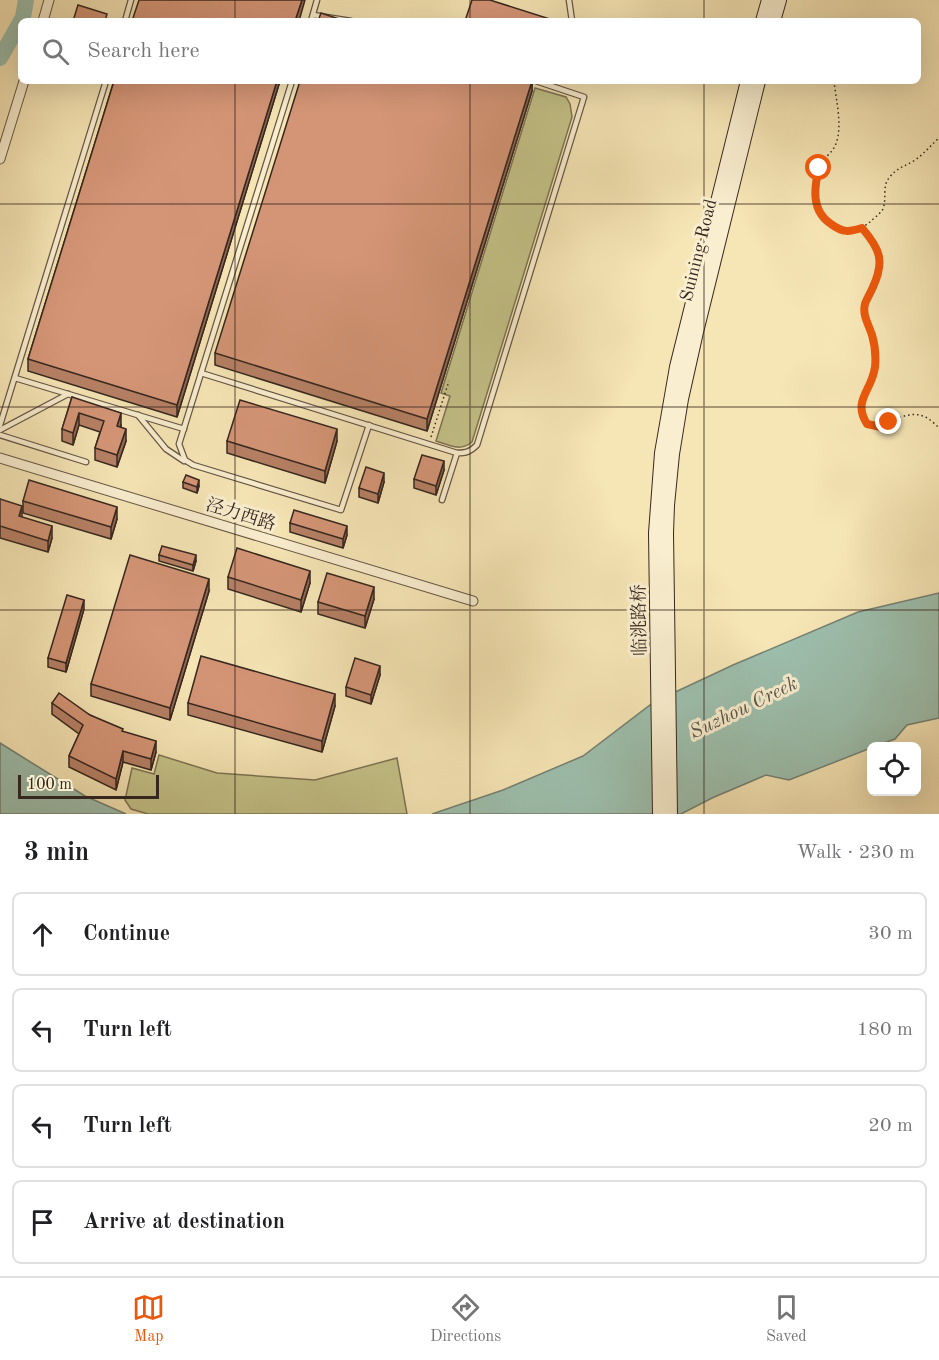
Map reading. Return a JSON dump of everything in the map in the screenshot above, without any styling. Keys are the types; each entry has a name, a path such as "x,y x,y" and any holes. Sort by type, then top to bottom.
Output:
{"main road":[{"path":"764,18 769,0"},
{"path":"774,18 779,0"},
{"name":"Suining Road","path":"671,427 682,348 747,84"},
{"name":"Suining Road","path":"671,427 757,84"},
{"name":"临洮路桥","path":"660,814 656,533 659,480 671,427"},
{"name":"临洮路桥","path":"670,814 666,533 671,427"}],"street":[{"path":"44,18 49,0"},
{"path":"0,159 23,84"},
{"name":"泾力西路","path":"0,458 473,601"}],"lane":[{"path":"126,18 131,0"},
{"path":"312,18 317,0"},
{"path":"569,0 572,18"},
{"path":"0,427 105,84"},
{"path":"193,465 185,460 179,444 291,84"},
{"path":"201,373 457,453 472,450 477,445 584,97 552,84"},
{"path":"15,378 184,429"},
{"path":"0,427 68,394"},
{"path":"138,415 166,449 193,465 341,510 369,425"},
{"path":"0,435 86,462"},
{"path":"442,501 457,453"}],"path":[{"path":"834,84 840,131 837,143 822,159 815,183 815,200 819,213 838,230 850,232 862,228 882,210 887,180 905,164 915,160 939,138"},
{"path":"862,228 874,242 880,256 880,270 865,304 865,316 875,351 875,367 872,380 862,400 862,415 867,424 881,427 908,415 923,416 939,428"},
{"path":"428,444 449,381"}],"shaded area":[{"path":"535,88 566,97 570,104 572,117 472,442 463,447 454,447 436,441 450,396 441,393"},
{"path":"159,755 217,773 315,780 397,758 407,814 148,814 131,809 125,800 132,768 154,774"}],"water":[{"name":"Suzhou Creek","path":"939,593 939,718 907,725 895,739 887,742 867,742 867,750 789,780 766,775 681,814 432,814 503,790 583,756 654,702 733,665 858,612"},
{"path":"0,743 85,796 126,814 0,814"}],"building":[{"path":"139,0 302,0 296,18 133,18"},
{"path":"472,0 490,0 547,18 466,18"},
{"path":"78,5 107,14 106,18 74,18"},
{"path":"321,13 336,18 319,18"},
{"path":"113,84 276,84 177,405 28,359"},
{"path":"299,84 531,84 427,419 215,353"},
{"path":"72,397 121,413 117,426 126,429 117,455 95,448 104,421 79,413 73,433 62,429"},
{"path":"240,400 337,429 325,471 227,441"},
{"path":"422,455 444,461 436,486 414,479"},
{"path":"366,467 384,473 378,494 359,488"},
{"path":"186,475 199,480 197,487 183,482"},
{"path":"29,480 117,507 111,527 23,501"},
{"path":"0,499 22,506 19,516 52,526 48,541 0,526"},
{"path":"294,510 347,526 343,539 290,523"},
{"path":"162,546 196,555 193,565 159,555"},
{"path":"237,548 310,571 301,600 228,577"},
{"path":"130,555 209,579 170,708 91,684"},
{"path":"327,573 374,587 365,616 318,602"},
{"path":"67,595 84,600 66,663 48,658"},
{"path":"201,656 335,694 322,741 188,703"},
{"path":"355,658 380,666 371,695 346,687"},
{"path":"59,693 90,715 123,729 122,731 156,741 151,759 123,751 116,779 69,756 83,725 52,703"}],"waterway":[{"path":"23,0 23,17"},
{"path":"22,18 26,0"},
{"path":"0,58 18,26"}],"route":[{"path":"819,168 815,183 815,200 819,213 838,230 850,232 862,228 874,242 880,256 880,270 865,304 865,316 875,351 875,367 872,380 862,400 862,415 867,424 881,427 889,422"}]}
